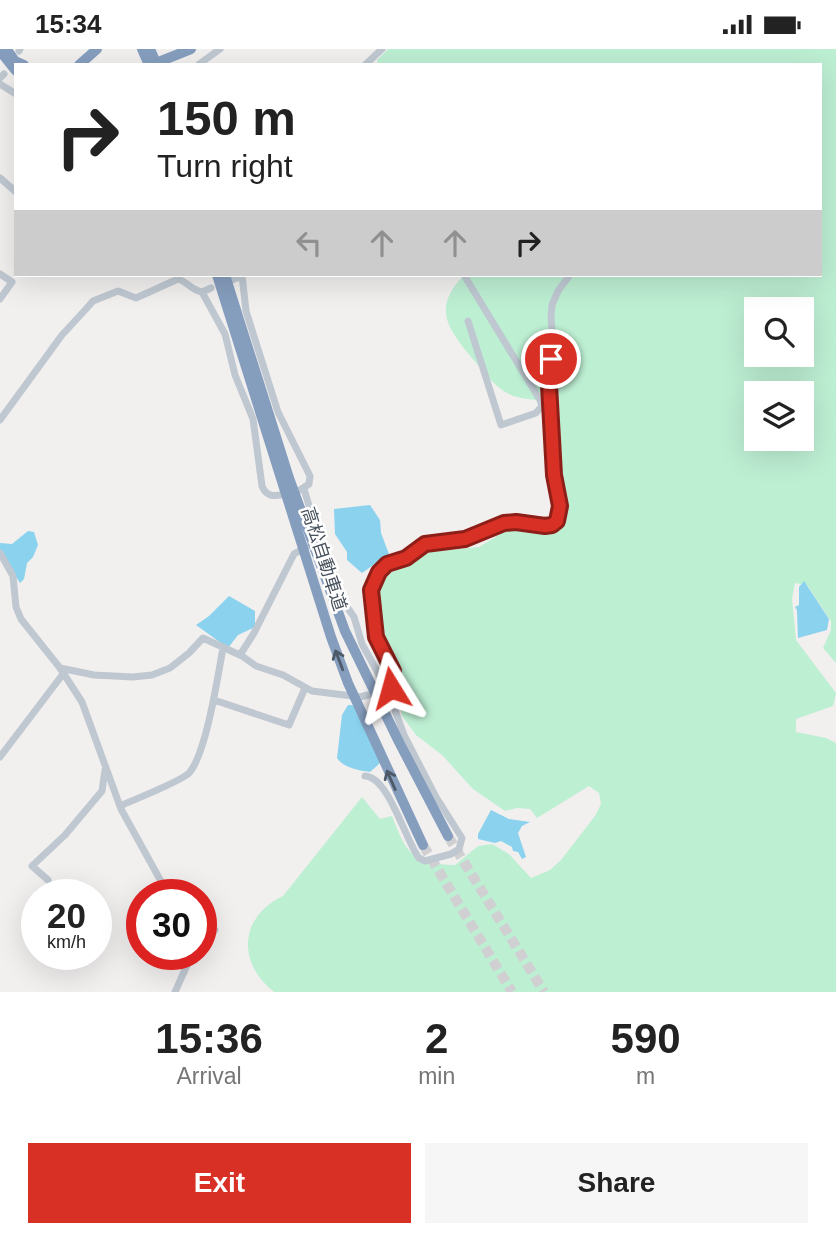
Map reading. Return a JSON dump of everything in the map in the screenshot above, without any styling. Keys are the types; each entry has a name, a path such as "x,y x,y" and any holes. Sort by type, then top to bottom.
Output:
{"highway":[{"path":"82,63 97,49"},
{"path":"154,58 191,49"},
{"path":"154,58 202,49"},
{"path":"0,51 14,64"},
{"path":"212,277 238,347"},
{"name":"高松自動車道","path":"218,277 238,347 284,478 345,631 448,836"},
{"name":"高松自動車道","path":"229,278 331,638 348,683 423,845"}],"street":[{"path":"201,63 220,49"},
{"path":"367,63 382,49"},
{"path":"0,179 14,190"},
{"path":"0,274 12,282 0,299"},
{"path":"202,292 225,334 235,375 253,419 264,492 276,496 304,489 309,484 310,476 278,412 246,311 242,277"},
{"path":"465,277 540,400 540,410 501,425 468,321"},
{"path":"384,692 391,688 393,671 376,637 371,590 379,572 387,564 406,558 425,544 465,539 504,523 545,526 557,521 560,506 554,475 549,385 551,318 552,305 568,277"},
{"path":"0,420 62,335 93,301 118,291 136,298 178,279 184,281 189,288 202,292 211,288"},
{"path":"304,489 320,542 343,601 354,617 362,644 404,735 436,797 462,838 459,849 425,861 419,858 394,807 376,779 365,776"},
{"path":"240,655 294,554 320,542"},
{"path":"0,552 13,576 16,607 82,702 120,806 159,879"},
{"path":"62,671 94,675 147,675 170,668 203,638 240,655 256,666 283,675 319,693 360,697 368,695"},
{"path":"120,806 188,774 198,757 215,700 223,666 222,648"},
{"path":"0,757 62,671"},
{"path":"215,700 289,725 305,688"},
{"path":"47,879 32,866 65,835 102,791 106,766"},
{"path":"175,992 185,970"}],"green space":[{"path":"388,49 836,49 836,663 823,648 831,630 831,621 807,585 795,583 792,599 796,640 836,693 833,706 796,719 796,732 826,738 836,743 836,992 274,992 254,968 248,941 251,928 268,905 283,896 362,797 380,819 392,816 407,848 421,859 455,865 478,846 492,844 509,854 531,878 550,870 561,860 601,804 599,793 589,786 537,818 530,809 505,811 473,789 442,755 416,735 402,716 396,671 380,609 380,584 387,574 407,566 421,553 479,547 509,529 560,522 569,507 554,450 547,401 509,394 496,385 477,364 459,342 448,321 446,311 453,288 462,277 822,277 822,63 378,63 377,60"}],"water":[{"path":"370,505 380,520 381,533 389,554 362,573 347,560 347,552 335,534 334,509"},
{"path":"28,531 34,532 38,545 27,563 24,579 20,583 0,552 0,543 12,544"},
{"path":"804,581 829,619 827,630 798,638 795,607 799,605 799,587"},
{"path":"229,596 255,611 255,627 238,635 228,648 196,625"},
{"path":"348,705 363,706 386,755 370,772 347,766 337,758 342,715"},
{"path":"491,810 509,819 530,822 522,826 518,833 526,857 522,859 518,852 501,841 495,843 478,839"}],"tunnel":[{"path":"448,836 544,992"},
{"path":"423,845 512,992"}],"route":[{"path":"391,688 393,671 376,637 371,590 373,580 379,572 387,564 406,558 425,544 465,539 504,523 545,526 557,521 560,506 554,475 550,411 551,359"}]}
